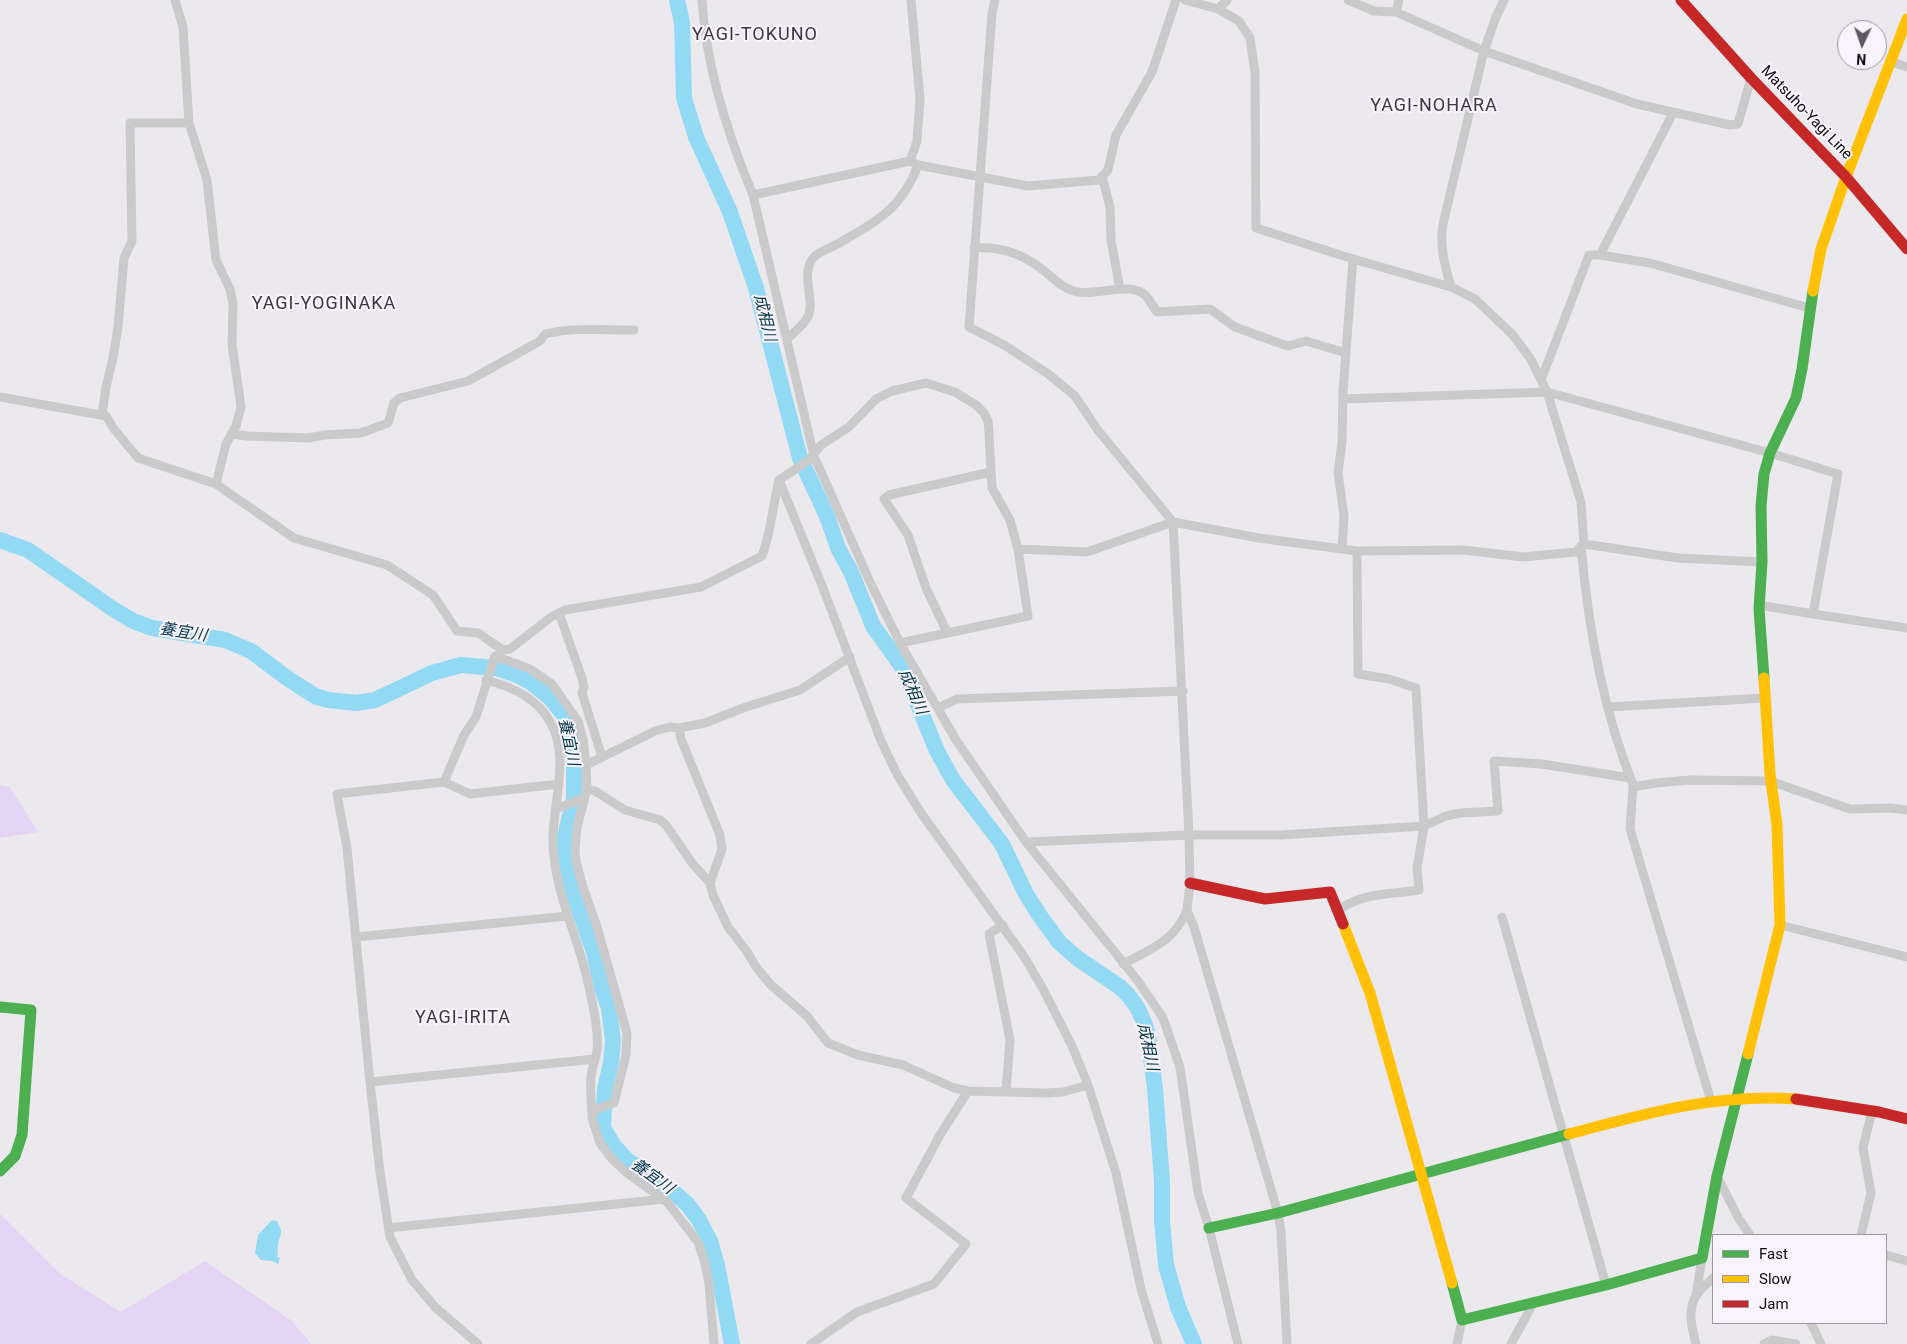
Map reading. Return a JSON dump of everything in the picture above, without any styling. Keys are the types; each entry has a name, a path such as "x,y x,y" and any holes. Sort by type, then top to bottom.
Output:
{"street":[{"path":"175,0 183,27 189,123 207,180 216,260 230,288 233,304 232,344 241,408 236,426 226,444 216,484"},
{"path":"702,0 708,58 741,164 753,195 787,339 812,458 900,643 956,740 1026,842 1138,982 1163,1018 1180,1067 1198,1193 1209,1228 1238,1344"},
{"path":"787,339 807,320 810,312 807,270 814,256 873,224 894,206 908,189 918,141 920,99 912,0"},
{"path":"995,0 992,13 969,327 1004,345 1047,373 1075,396 1097,430 1174,522 1190,834 1190,883 1187,910 1175,933 1157,946 1123,964"},
{"path":"753,195 914,163 1028,186 1099,180 1108,170 1116,135 1152,72 1176,0"},
{"path":"1185,0 1218,9 1239,21 1250,38 1254,73 1256,228 1353,259 1451,287 1476,299 1512,334 1530,358 1548,392 1581,502 1590,628 1608,707 1623,762 1632,782 1630,829 1711,1101"},
{"path":"1218,9 1227,0"},
{"path":"1348,0 1374,11 1396,12 1484,52 1637,104 1730,125 1738,124 1751,78"},
{"path":"1396,12 1399,0"},
{"path":"1451,287 1441,235 1484,52 1504,0"},
{"name":"Matsuho-Yagi Line","path":"1681,0 1751,78 1846,177 1907,249"},
{"path":"1696,1344 1691,1323 1692,1310 1717,1176 1780,925 1777,831 1770,781 1760,605 1762,562 1761,506 1764,474 1770,453 1796,398 1802,369 1808,308 1821,248 1846,177 1907,19"},
{"path":"1892,62 1907,67"},
{"path":"1600,255 1673,113"},
{"path":"102,415 118,327 124,258 132,241 130,123 189,123"},
{"path":"1102,176 1110,207 1111,240 1120,289"},
{"path":"974,248 996,248 1019,255 1036,265 1059,284 1072,291 1086,293 1120,289 1136,290 1146,295 1157,312 1210,309 1235,326 1279,343 1294,345 1306,341 1346,352"},
{"path":"1541,380 1589,255 1650,263 1808,308"},
{"path":"1342,549 1344,516 1338,472 1342,442 1343,399 1353,259"},
{"path":"231,434 308,438 361,433 388,423 394,403 400,398 468,382 540,341 545,334 558,331 634,330"},
{"path":"444,782 464,735 476,717 486,680 497,655 510,649 559,612 701,587 762,556 767,543 773,504 783,478 812,458 821,445 849,427 876,399 892,390 926,383 955,392 976,405 984,413 988,421 992,488 1010,520 1018,549 1028,616 900,643"},
{"path":"1343,399 1548,392 1770,453 1838,474 1813,614"},
{"path":"0,397 106,416 114,429 138,458 216,484 294,538 387,565 433,595 457,631 478,633 497,655 530,669 552,684 560,693 578,721 586,765 587,789 582,800 577,827 576,861 627,1033 626,1055 614,1103 596,1109 592,1118"},
{"path":"947,632 926,588 908,535 884,499 889,495 991,472"},
{"path":"783,478 881,741 898,776 955,861 1003,925 1042,987 1072,1046 1088,1086 1116,1173 1141,1289 1158,1344"},
{"path":"1018,549 1087,552 1174,522 1259,538 1357,551 1464,550 1523,557 1576,552 1583,545"},
{"path":"1583,545 1678,558 1762,562"},
{"path":"1337,911 1366,896 1419,890 1417,868 1424,826 1416,688 1389,679 1358,674 1357,551"},
{"path":"1760,605 1907,628"},
{"path":"559,612 582,678 584,687 582,693 602,757"},
{"path":"586,765 655,731 670,727 678,728 705,723 743,708 800,690 850,657"},
{"path":"486,680 513,689 527,698 541,709 550,720 555,733 560,760 553,855 556,876 589,986 597,1037 591,1086 592,1118 600,1143 612,1159 626,1172 664,1200 698,1242 705,1263 713,1312 714,1344"},
{"path":"938,708 957,699 1183,691"},
{"path":"1608,707 1765,698"},
{"path":"678,728 720,835 722,849 710,883"},
{"path":"1026,842 1190,834 1280,835 1424,826 1446,816 1460,813 1498,811 1494,761 1542,764 1632,782 1656,783 1690,780 1770,781 1850,808 1907,810"},
{"path":"478,1344 436,1308 412,1280 390,1237 380,1172 370,1082 347,848 337,794 444,782 470,794 559,784"},
{"path":"587,789 595,791 625,810 660,820 666,825 692,863 710,883 713,895 728,927 746,950 756,967 771,985 807,1016 828,1043 858,1055 903,1065 954,1088 968,1091 1063,1092 1088,1086"},
{"path":"556,809 582,800"},
{"path":"1190,883 1265,899 1330,892 1370,993 1422,1174 1462,1320 1457,1344"},
{"path":"1187,910 1194,927 1278,1213 1281,1231 1286,1344"},
{"path":"356,937 568,916"},
{"path":"1502,917 1606,1285"},
{"path":"1003,925 989,934 1010,1040 1006,1092"},
{"path":"1780,925 1907,957"},
{"path":"0,1007 32,1010 22,1135 18,1151 12,1163 0,1172"},
{"path":"370,1082 595,1060"},
{"path":"811,1344 858,1312 934,1284 966,1244 906,1198 940,1135 968,1091"},
{"path":"1209,1228 1278,1213 1637,1116 1711,1101 1736,1098 1794,1099 1872,1111 1907,1120"},
{"path":"1861,1234 1871,1193 1863,1148 1872,1111"},
{"path":"1717,1176 1739,1219 1749,1234"},
{"path":"388,1228 664,1200"},
{"path":"1887,1255 1907,1261"},
{"path":"1462,1320 1606,1285 1702,1258"},
{"path":"1696,1296 1712,1279"},
{"path":"1511,1344 1534,1302"},
{"path":"1811,1324 1821,1344"},
{"path":"1764,1344 1772,1340 1796,1344"}],"shaded area":[{"path":"0,785 10,787 38,832 0,838"},
{"path":"0,1214 59,1273 121,1312 205,1261 292,1321 311,1344 0,1344"}],"water":[{"path":"272,1220 277,1221 281,1231 277,1257 280,1258 278,1264 272,1261 261,1260 255,1253 258,1235"}],"waterway":[{"name":"成相川","path":"677,0 682,22 684,98 696,137 730,212 756,288 800,458 827,516 838,548 851,572 873,626 903,668 937,751 953,780 1002,844 1026,894 1040,916 1059,942 1077,958 1120,987 1128,995 1137,1007 1144,1022 1148,1035 1155,1089 1166,1265 1178,1307 1194,1344"},
{"name":"養宜川","path":"0,540 28,550 133,621 152,628 225,640 251,651 315,696 328,700 357,703 375,700 432,673 461,665 496,668 517,675 532,683 549,697 564,715 570,734 574,760 574,799 564,841 567,875 594,952 602,988 609,1008 613,1041 611,1063 605,1088 603,1128 614,1146 627,1160 676,1194 688,1205 699,1220 710,1241 717,1265 732,1344"}],"traffic: fast":[{"path":"1764,678 1759,609 1762,562 1761,506 1764,474 1770,453 1796,398 1813,291"},
{"path":"0,1007 31,1010 22,1135 15,1156 0,1171"},
{"path":"1452,1283 1462,1320 1606,1285 1702,1258 1717,1176 1748,1054"},
{"path":"1209,1228 1278,1213 1569,1134"}],"traffic: slow":[{"path":"1813,291 1821,249 1846,177 1907,19"},
{"path":"1748,1054 1780,925 1777,825 1770,774 1764,678"},
{"path":"1343,924 1370,993 1452,1283"},
{"path":"1569,1134 1625,1119 1709,1102 1738,1099 1796,1099"}],"traffic: jam":[{"path":"1681,0 1751,78 1846,177 1907,249"},
{"path":"1190,883 1265,899 1330,892 1343,924"},
{"path":"1796,1099 1879,1112 1907,1119"}],"district":[{"name":"YAGI-TOKUNO","path":"755,35"},
{"name":"YAGI-NOHARA","path":"1434,106"},
{"name":"YAGI-YOGINAKA","path":"324,304"},
{"name":"YAGI-IRITA","path":"463,1018"}]}
